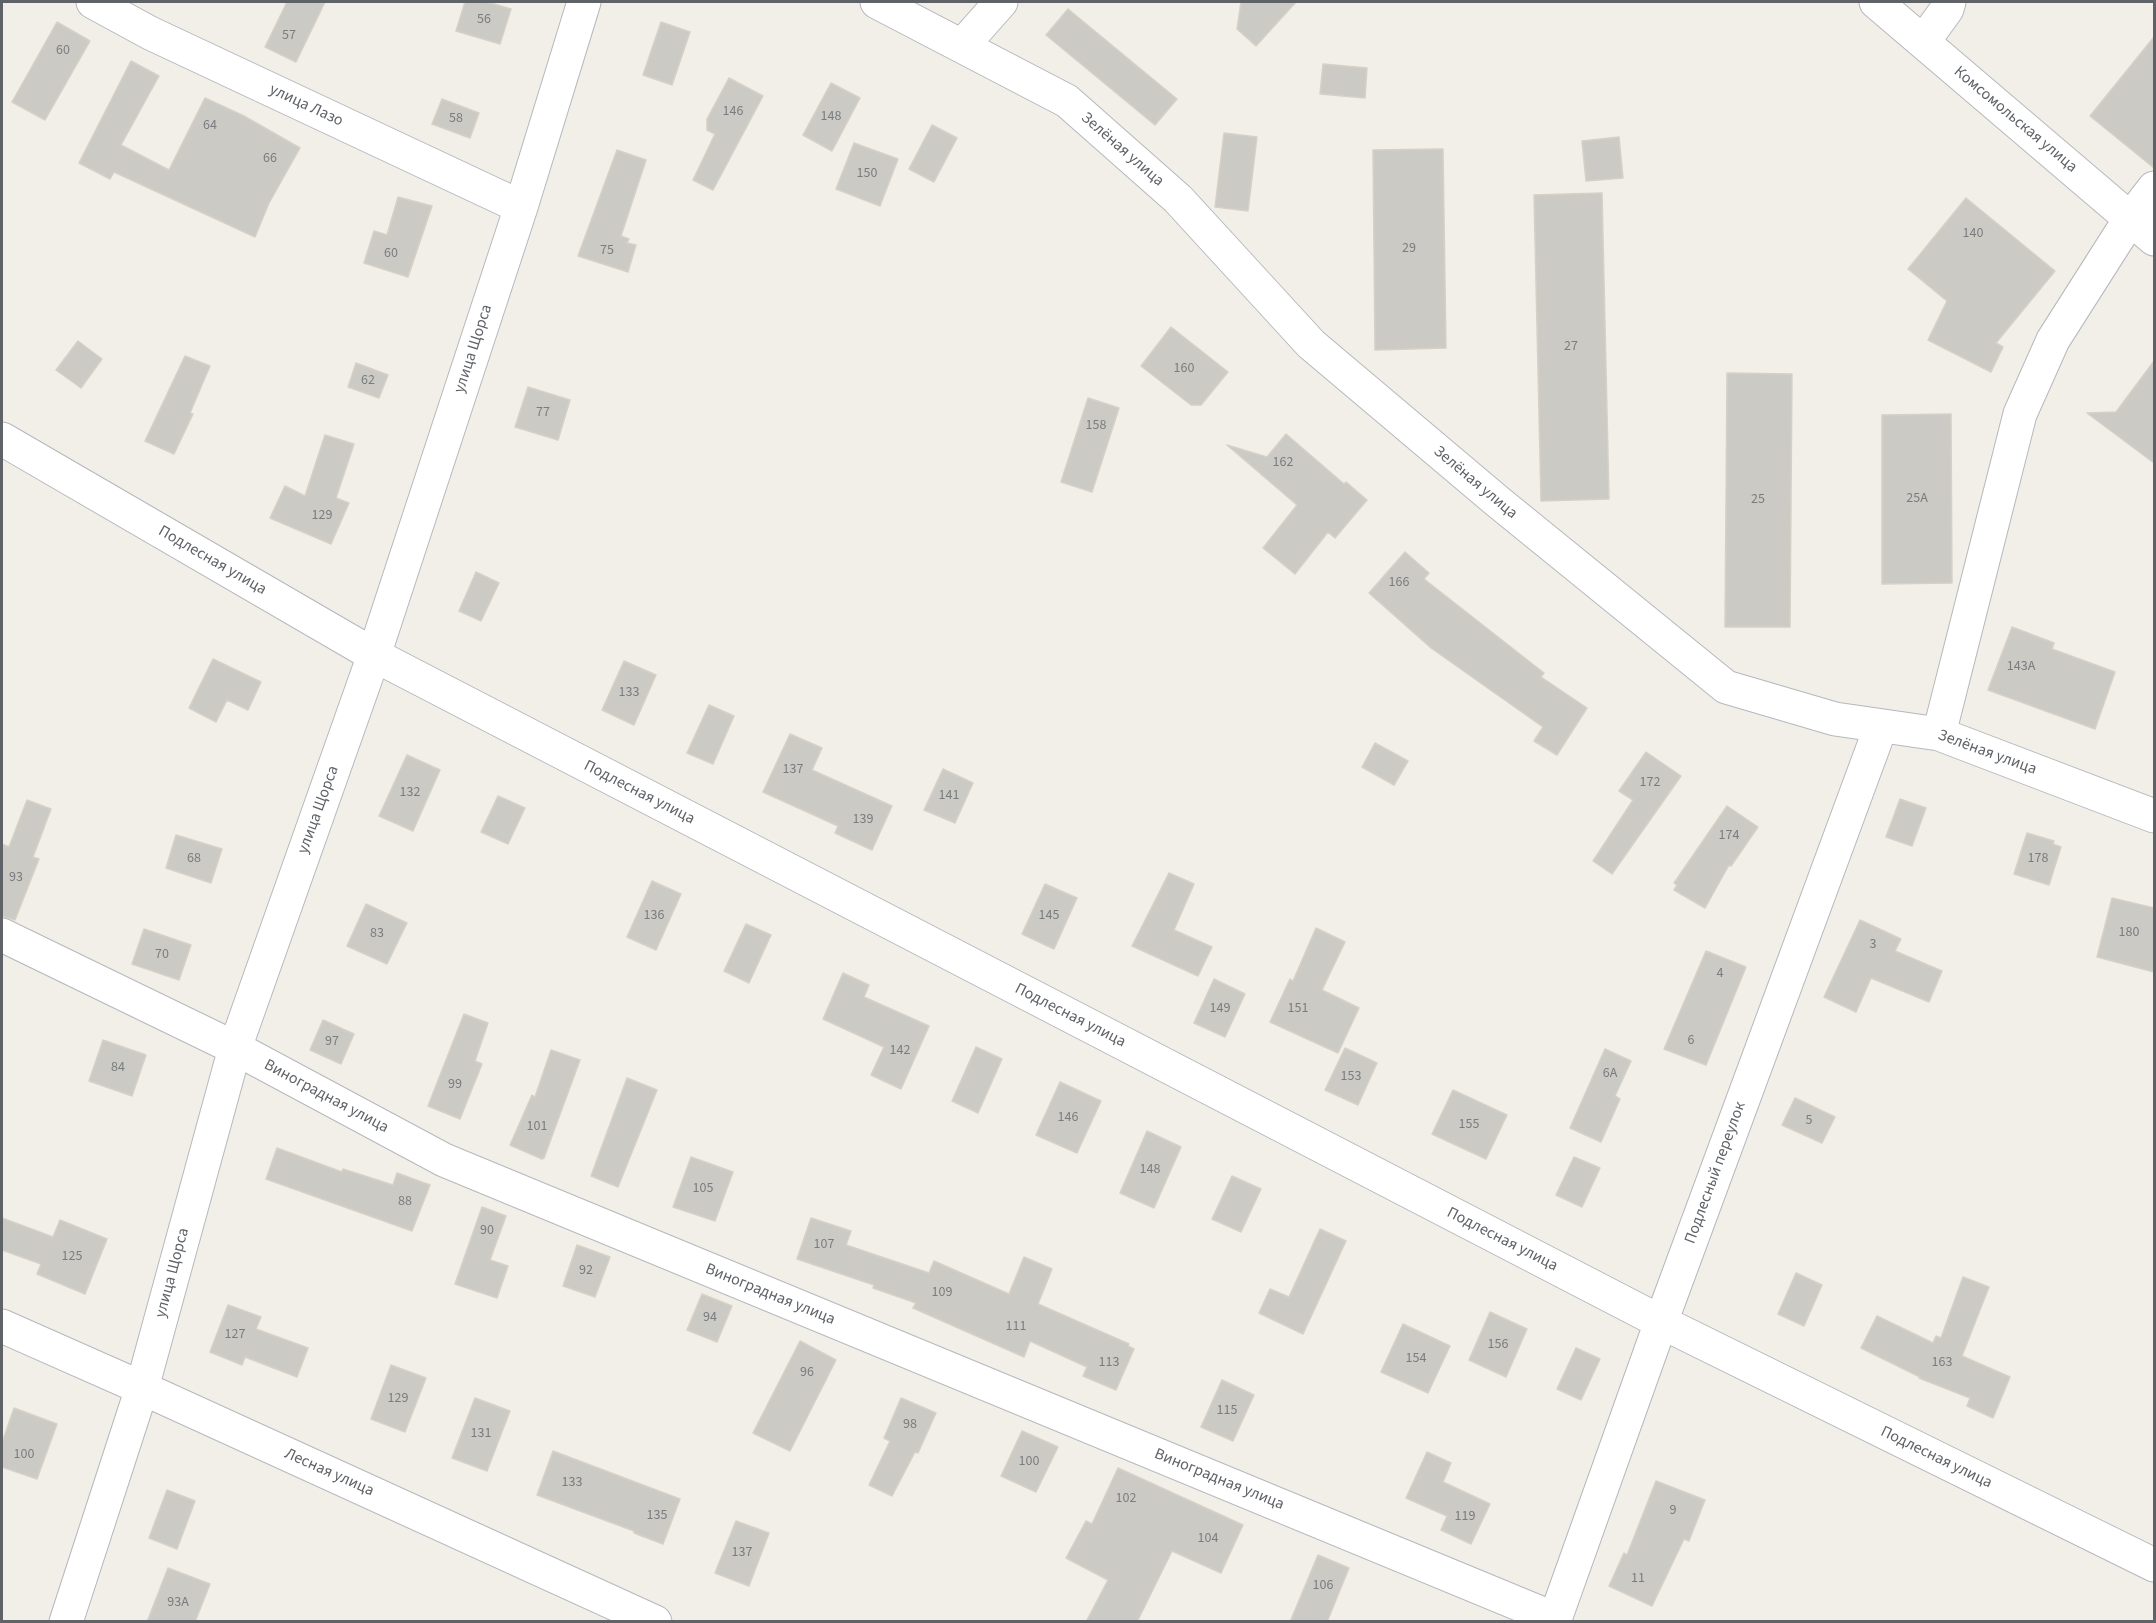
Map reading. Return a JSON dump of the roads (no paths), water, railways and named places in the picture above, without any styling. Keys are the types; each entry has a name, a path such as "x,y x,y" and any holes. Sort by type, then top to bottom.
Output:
{"street":[{"name":"улица Лазо","path":"93,2 150,33 521,207"},
{"name":"улица Щорса","path":"66,1622 142,1388 235,1048 374,655 521,207 584,2"},
{"name":"Зелёная улица","path":"878,2 1067,101 1178,199 1311,345 1506,509 1726,687 1835,719 1939,734 2154,816"},
{"path":"962,46 1001,2"},
{"name":"Комсомольская улица","path":"1876,2 2142,229"},
{"path":"1923,42 1947,9 1949,2"},
{"path":"1939,734 2020,414 2053,340 2142,229 2154,188"},
{"name":"Подлесная улица","path":"2,439 374,655 1661,1322 2154,1565"},
{"name":"Подлесный переулок","path":"1555,1620 1661,1322 1881,726"},
{"name":"Виноградная улица","path":"2,935 235,1048 444,1160 1555,1620"},
{"name":"Лесная улица","path":"2,1326 655,1622"}]}
